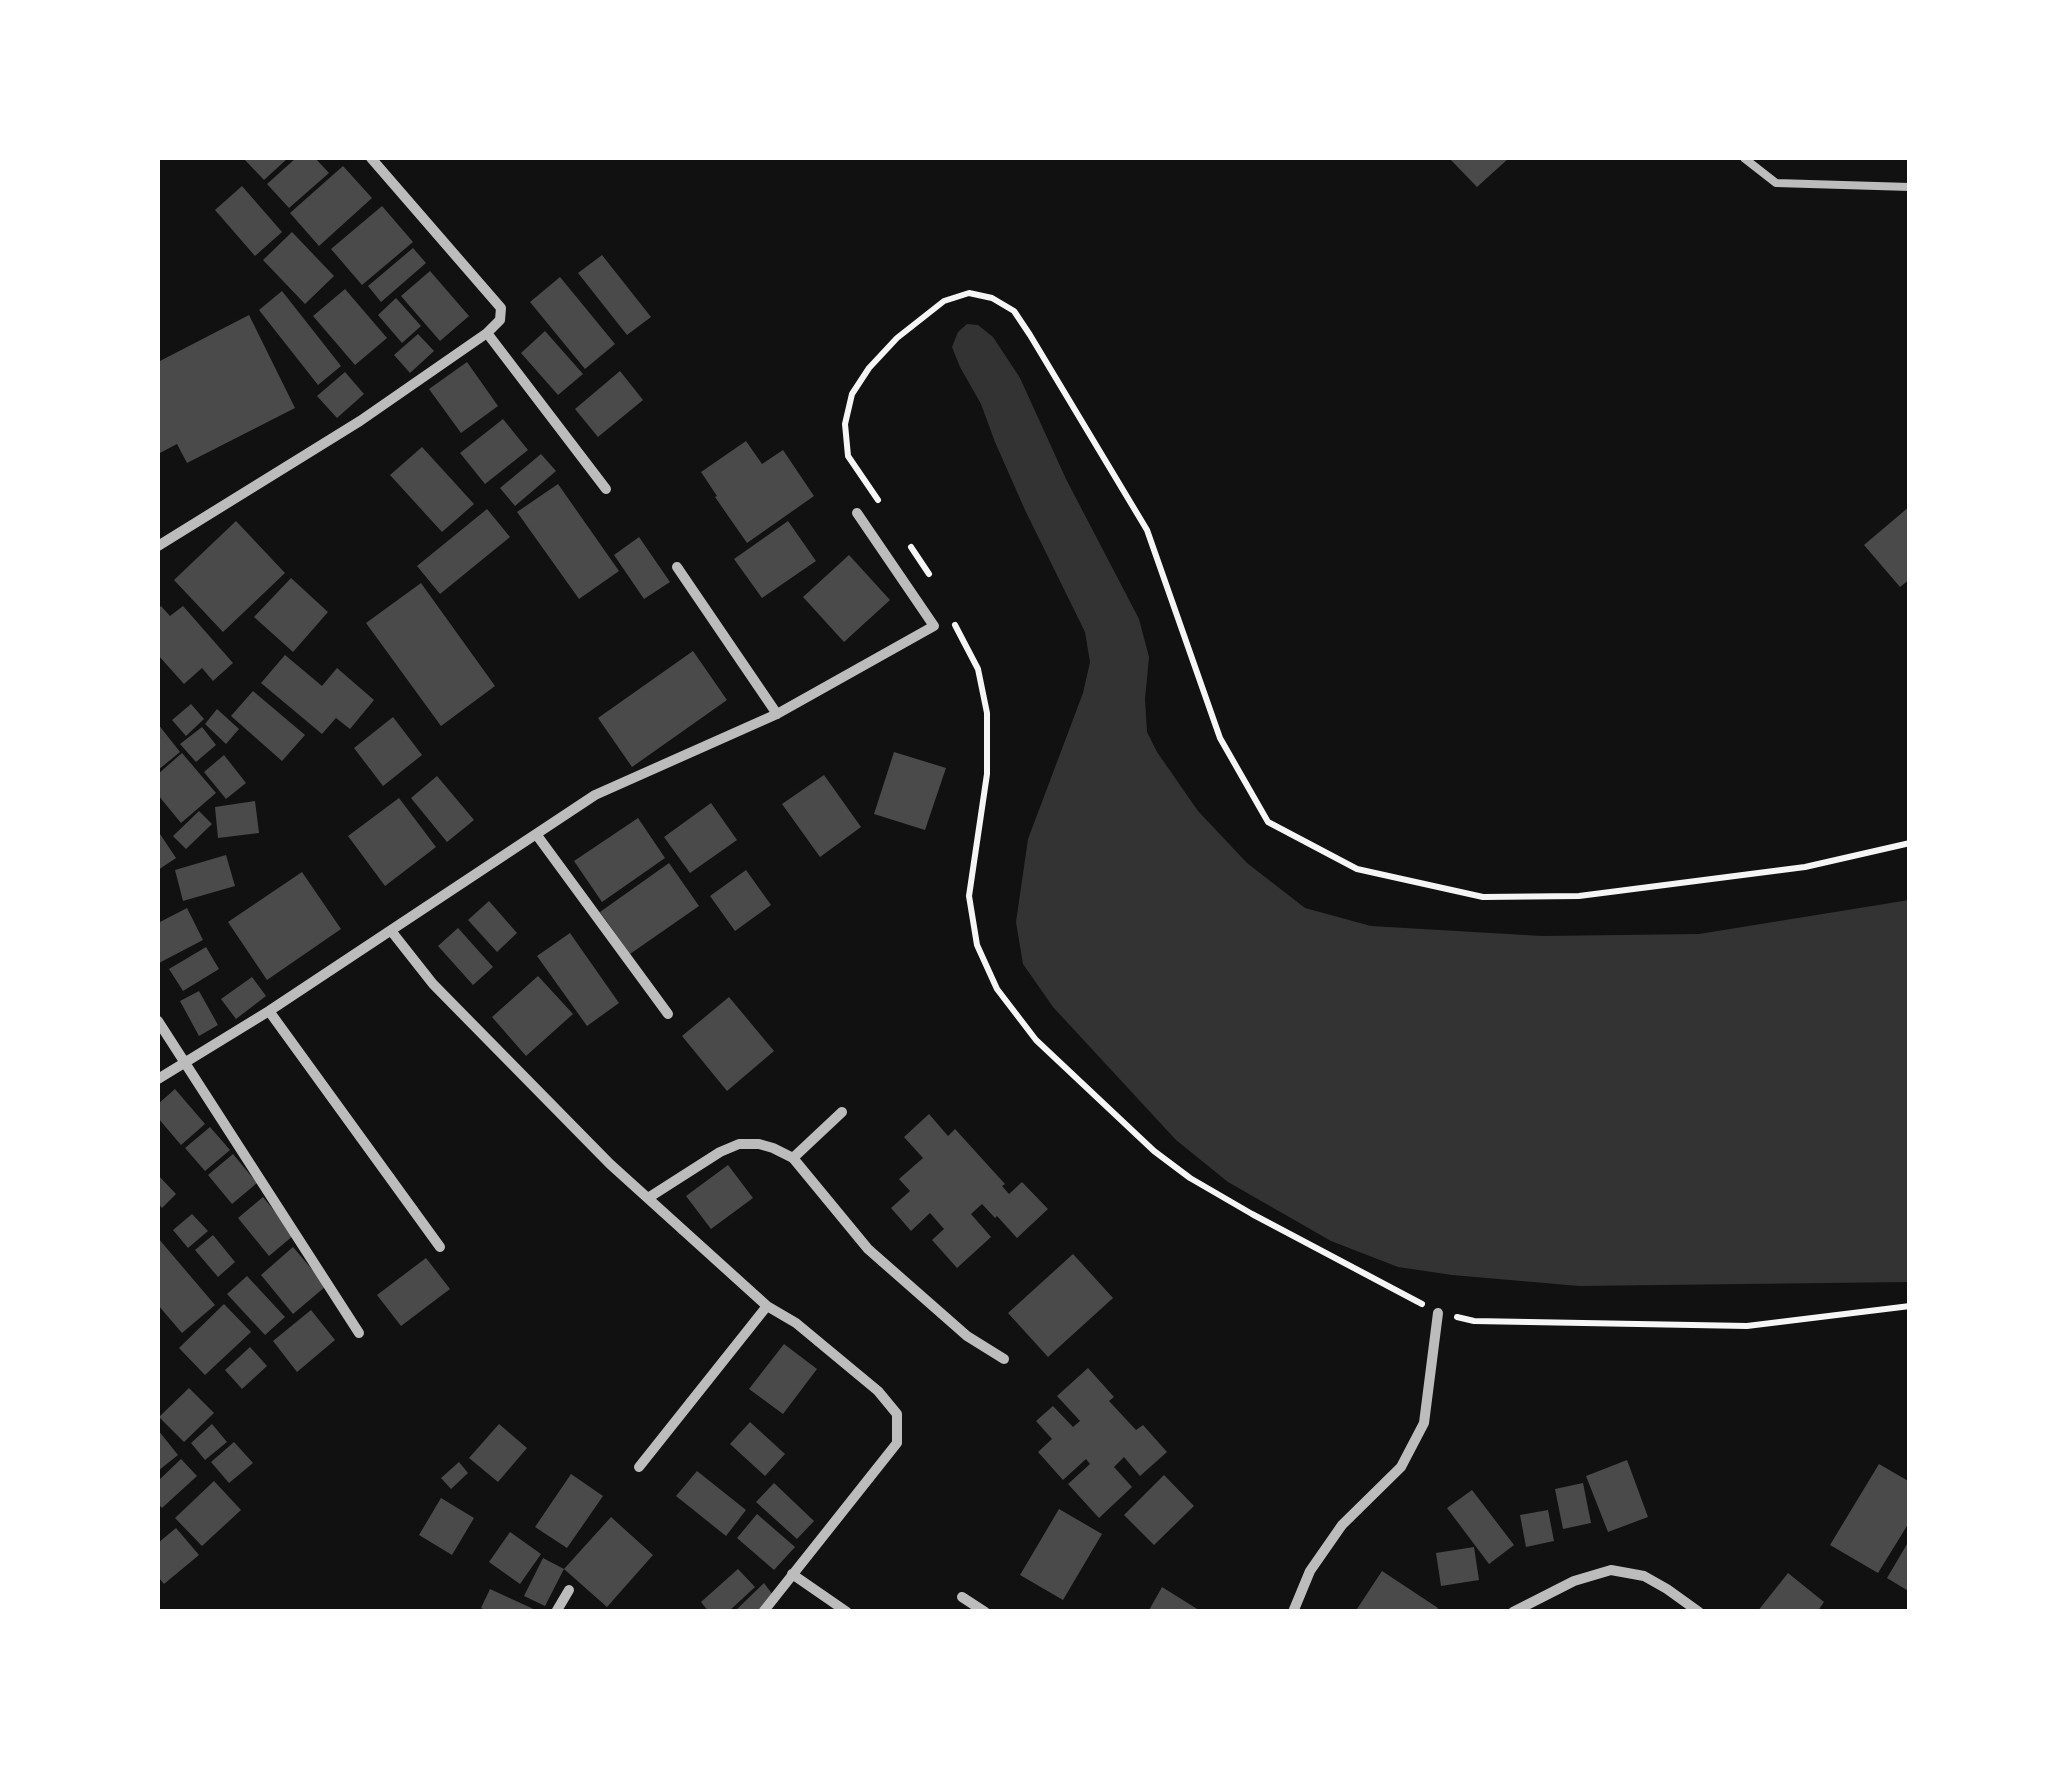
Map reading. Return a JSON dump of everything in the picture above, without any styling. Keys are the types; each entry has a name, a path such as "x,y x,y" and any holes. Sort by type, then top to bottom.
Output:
{"street":[{"path":"158,546 360,421 500,320 501,308 371,158"},
{"path":"487,332 606,490"},
{"path":"158,1078 392,932 595,794 777,714 934,626 857,513"},
{"path":"676,567 777,714"},
{"path":"536,834 668,1014"},
{"path":"392,932 433,984 610,1164 767,1306 796,1323 878,1391 897,1414 897,1443 762,1612"},
{"path":"270,1011 440,1247"},
{"path":"158,1022 359,1333"},
{"path":"793,1158 842,1112"},
{"path":"648,1198 738,1144 759,1144 793,1158 868,1250 967,1336 1004,1359"},
{"path":"638,1467 767,1306"},
{"path":"1293,1612 1310,1571 1342,1525 1401,1468 1424,1423 1438,1313"},
{"path":"1513,1612 1574,1581 1612,1570 1644,1576 1699,1612"},
{"path":"792,1574 847,1612"},
{"path":"556,1612 568,1590"},
{"path":"962,1597 985,1612"}],"lane":[{"path":"1744,158 1776,183 1910,187"}],"path":[{"path":"885,509 848,456 844,424 852,394 897,338 944,301 969,292 992,298 1014,312 1147,530 1220,738 1268,822 1357,869 1483,896 1598,894 1805,867 1910,843"},
{"path":"905,538 934,583"},
{"path":"951,616 978,669 986,713 987,774 969,896 977,945 997,989 1036,1040 1178,1169 1252,1214 1438,1313 1474,1320 1747,1326 1910,1306"}],"shaded area":[{"path":"967,324 978,325 993,337 1020,378 1066,479 1139,619 1149,657 1147,732 1157,752 1198,811 1247,863 1305,908 1371,926 1542,936 1699,934 1909,900 1909,1282 1579,1286 1398,1267 1331,1241 1228,1182 1176,1140 1053,1007 1023,964 1016,922 1028,839 1083,693 1090,662 1085,632 952,347 958,332"}],"building":[{"path":"247,158 288,158 264,180"},
{"path":"296,158 315,158 329,173 289,208 267,184"},
{"path":"1449,158 1509,158 1477,187"},
{"path":"343,166 372,198 319,246 290,213"},
{"path":"242,186 282,232 255,256 215,210"},
{"path":"382,206 413,242 362,285 331,249"},
{"path":"292,232 334,276 305,304 263,260"},
{"path":"413,248 426,263 381,302 368,286"},
{"path":"602,255 651,317 627,335 578,273"},
{"path":"430,271 469,316 440,341 401,296"},
{"path":"560,277 615,344 585,369 530,302"},
{"path":"345,289 387,338 355,365 313,316"},
{"path":"282,291 341,366 318,385 259,310"},
{"path":"396,298 421,326 402,343 378,315"},
{"path":"249,315 295,408 187,463 177,444 158,454 158,362"},
{"path":"545,331 583,374 558,395 521,353"},
{"path":"418,334 434,351 410,373 394,355"},
{"path":"467,362 498,406 461,433 429,389"},
{"path":"620,371 643,400 598,437 575,409"},
{"path":"345,372 364,394 337,418 317,396"},
{"path":"503,419 528,450 485,484 460,453"},
{"path":"746,441 762,464 783,450 814,496 747,543 701,472"},
{"path":"422,447 474,504 442,532 390,475"},
{"path":"541,454 556,471 515,506 500,488"},
{"path":"558,484 619,571 579,599 517,512"},
{"path":"1910,506 1910,579 1900,587 1864,545"},
{"path":"487,509 510,537 440,594 417,566"},
{"path":"236,521 285,573 223,632 174,580"},
{"path":"788,521 816,561 762,598 734,559"},
{"path":"639,537 670,582 644,599 614,555"},
{"path":"849,555 890,600 844,642 803,597"},
{"path":"291,578 328,612 293,652 254,617"},
{"path":"421,583 495,686 441,726 366,623"},
{"path":"161,606 170,616 183,606 233,663 213,681 202,668 184,684 158,655"},
{"path":"693,651 727,700 632,767 598,718"},
{"path":"285,655 322,686 337,668 374,700 350,729 336,718 322,734 261,683"},
{"path":"253,691 305,735 282,761 231,716"},
{"path":"191,704 204,719 186,736 172,720"},
{"path":"217,709 239,729 226,744 205,724"},
{"path":"393,717 422,755 383,786 354,748"},
{"path":"158,724 180,752 158,770"},
{"path":"202,727 216,745 196,762 180,744"},
{"path":"894,752 946,768 925,830 874,814"},
{"path":"182,753 216,793 181,823 158,795 158,774"},
{"path":"224,755 246,783 226,799 204,772"},
{"path":"824,775 861,827 820,857 782,804"},
{"path":"437,776 474,820 447,842 411,798"},
{"path":"399,798 436,847 385,886 348,836"},
{"path":"255,801 259,833 218,838 215,807"},
{"path":"711,803 737,840 690,873 664,837"},
{"path":"199,811 212,824 186,849 173,836"},
{"path":"638,818 665,858 602,902 574,861"},
{"path":"158,831 176,858 158,870"},
{"path":"226,855 235,886 183,901 175,870"},
{"path":"669,863 699,906 630,954 600,912"},
{"path":"746,870 771,905 735,931 710,896"},
{"path":"302,872 341,929 267,980 228,922"},
{"path":"489,901 517,933 497,952 468,920"},
{"path":"187,908 203,940 159,963 158,923"},
{"path":"458,928 493,967 473,985 438,946"},
{"path":"570,933 619,1003 587,1026 537,956"},
{"path":"206,947 219,969 183,991 169,969"},
{"path":"538,976 573,1014 526,1056 492,1017"},
{"path":"252,977 266,996 236,1019 221,999"},
{"path":"199,991 218,1025 199,1036 180,1001"},
{"path":"729,997 774,1051 727,1091 682,1036"},
{"path":"175,1089 205,1124 181,1145 158,1118 158,1104"},
{"path":"929,1114 948,1136 955,1129 1005,1184 1002,1186 1009,1194 1022,1182 1048,1209 1017,1238 982,1204 971,1214 991,1237 957,1268 932,1240 944,1229 930,1213 911,1231 891,1208 910,1191 899,1179 923,1158 904,1137"},
{"path":"210,1127 230,1150 205,1171 185,1148"},
{"path":"233,1154 257,1183 232,1204 208,1175"},
{"path":"728,1165 753,1198 711,1229 686,1196"},
{"path":"158,1175 176,1194 162,1208 158,1203"},
{"path":"263,1197 294,1235 269,1256 238,1218"},
{"path":"192,1214 208,1231 188,1248 173,1230"},
{"path":"213,1235 235,1262 218,1277 195,1250"},
{"path":"158,1238 215,1305 182,1333 158,1305"},
{"path":"293,1247 326,1286 293,1314 261,1275"},
{"path":"1073,1254 1113,1298 1048,1357 1008,1313"},
{"path":"426,1258 450,1289 401,1326 377,1295"},
{"path":"247,1276 285,1317 265,1335 227,1294"},
{"path":"224,1304 251,1332 205,1375 179,1348"},
{"path":"311,1310 335,1340 297,1372 273,1341"},
{"path":"784,1344 817,1369 783,1414 749,1389"},
{"path":"250,1347 267,1366 242,1389 225,1370"},
{"path":"1088,1368 1114,1397 1109,1401 1136,1430 1143,1425 1167,1452 1140,1476 1124,1457 1114,1467 1132,1487 1099,1518 1068,1484 1090,1464 1086,1459 1063,1480 1038,1452 1052,1439 1036,1421 1053,1406 1073,1427 1080,1421 1057,1396"},
{"path":"189,1388 214,1413 184,1442 159,1417"},
{"path":"750,1422 785,1454 765,1476 730,1444"},
{"path":"212,1424 227,1442 205,1460 191,1443"},
{"path":"499,1424 527,1448 498,1482 469,1458"},
{"path":"158,1430 178,1455 158,1471"},
{"path":"234,1442 253,1463 229,1483 211,1462"},
{"path":"181,1459 197,1476 162,1508 158,1504 158,1481"},
{"path":"1627,1460 1648,1517 1608,1532 1586,1476"},
{"path":"459,1462 468,1473 451,1489 441,1478"},
{"path":"1879,1464 1910,1482 1910,1521 1878,1573 1830,1545"},
{"path":"697,1471 746,1510 726,1536 676,1496"},
{"path":"571,1474 603,1496 567,1548 535,1527"},
{"path":"1164,1475 1194,1506 1154,1545 1124,1515"},
{"path":"214,1481 241,1510 202,1546 175,1518"},
{"path":"774,1483 814,1521 797,1539 756,1502"},
{"path":"1583,1483 1591,1523 1563,1529 1555,1489"},
{"path":"1472,1490 1514,1545 1489,1564 1447,1508"},
{"path":"441,1498 474,1518 452,1555 419,1535"},
{"path":"1059,1509 1102,1534 1063,1600 1020,1575"},
{"path":"1548,1510 1554,1541 1526,1547 1520,1515"},
{"path":"757,1514 795,1547 774,1570 737,1538"},
{"path":"611,1517 653,1555 607,1607 564,1569"},
{"path":"176,1528 199,1555 164,1584 158,1577 158,1543"},
{"path":"510,1532 541,1554 520,1584 489,1562"},
{"path":"1910,1539 1910,1592 1887,1578"},
{"path":"1474,1547 1479,1580 1441,1586 1436,1553"},
{"path":"543,1558 564,1569 545,1606 524,1596"},
{"path":"738,1569 755,1587 728,1612 709,1612 701,1602"},
{"path":"1382,1571 1438,1608 1436,1612 1355,1612"},
{"path":"1788,1573 1824,1602 1817,1612 1757,1612"},
{"path":"764,1583 773,1595 757,1612 734,1612"},
{"path":"1162,1587 1202,1612 1148,1612"},
{"path":"490,1589 540,1612 489,1612 481,1608"}]}
